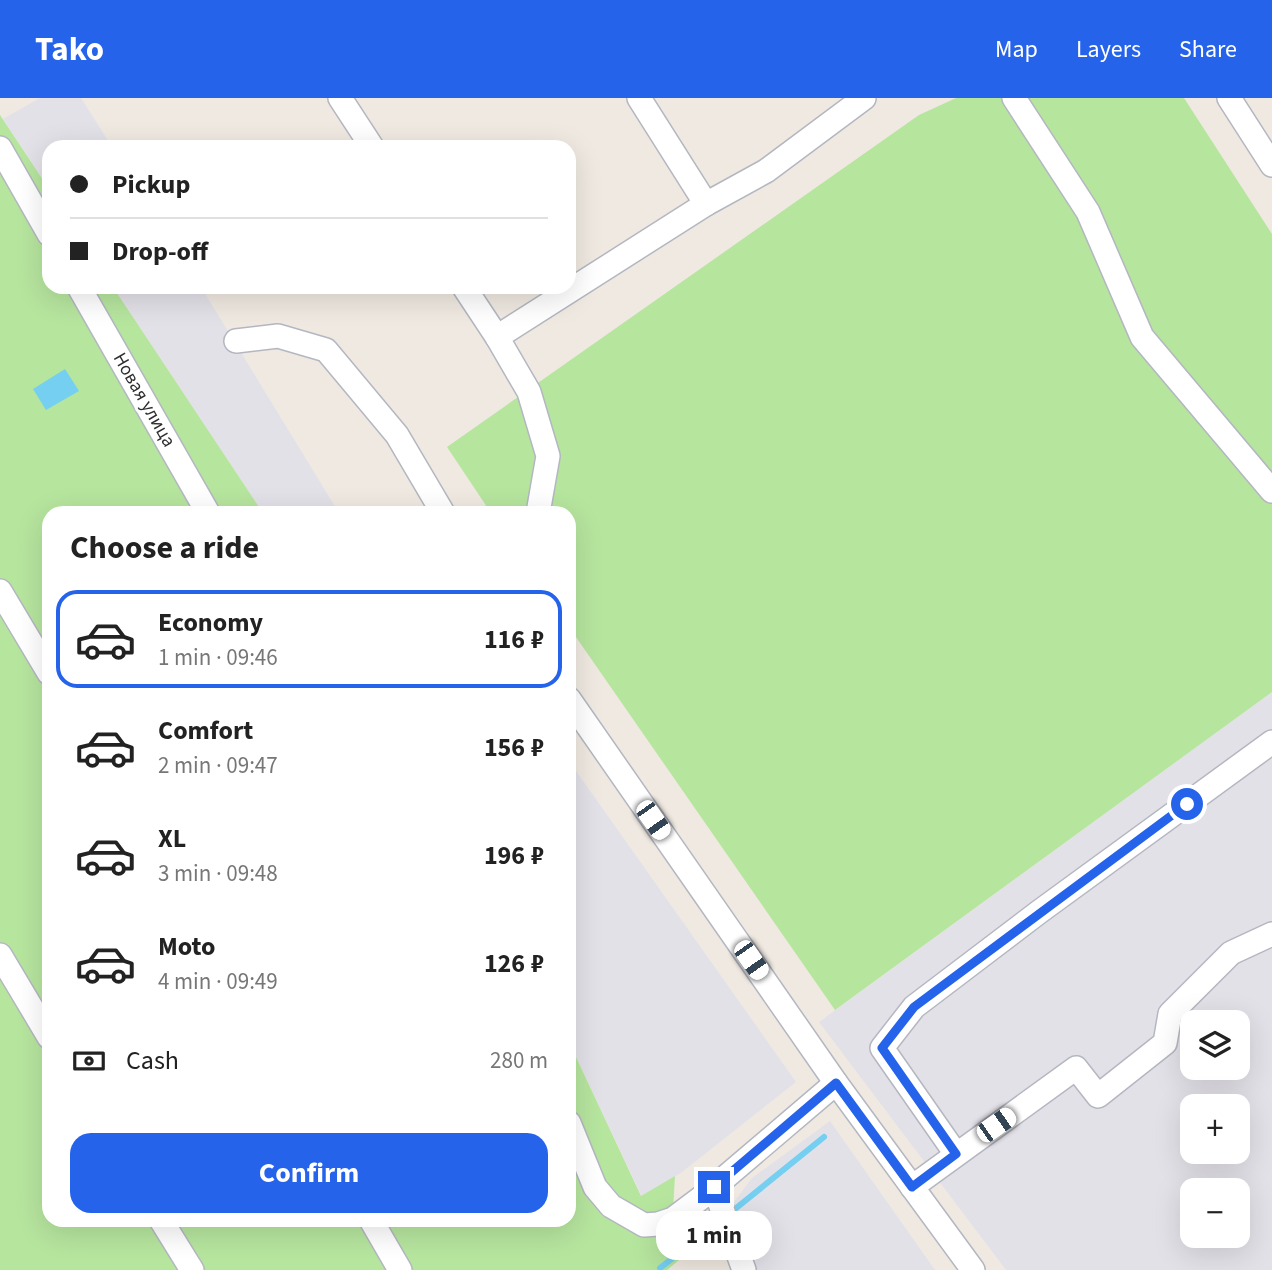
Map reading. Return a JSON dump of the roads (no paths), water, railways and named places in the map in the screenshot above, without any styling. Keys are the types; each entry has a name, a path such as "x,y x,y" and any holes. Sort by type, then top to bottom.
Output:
{"street":[{"path":"340,98 367,140"},
{"path":"639,98 706,204"},
{"path":"576,287 706,204 766,171 864,98"},
{"path":"1014,98 1088,212 1142,337 1272,491"},
{"path":"1229,98 1272,165"},
{"path":"0,148 42,222"},
{"name":"Новая улица","path":"83,294 204,506"},
{"path":"469,294 529,392 548,456 539,506"},
{"path":"497,337 565,294"},
{"path":"236,341 278,336 326,350 397,435 439,506"},
{"path":"0,591 42,661"},
{"path":"576,709 836,1083 972,1270"},
{"path":"956,1154 882,1048 914,1007 1039,912 1272,743"},
{"path":"912,1187 1076,1068 1098,1096 1165,1043 1170,1014 1231,953 1272,934"},
{"path":"0,955 42,1025"},
{"path":"576,1140 595,1187 611,1206 645,1225 658,1224 673,1219 714,1187 836,1083"},
{"path":"714,1187 744,1270"},
{"path":"165,1227 192,1270"},
{"path":"375,1227 400,1270"}],"water":[{"path":"65,369 79,391 46,410 33,389"}],"waterway":[{"path":"735,1209 824,1137"},
{"path":"660,1268 715,1225"}]}
